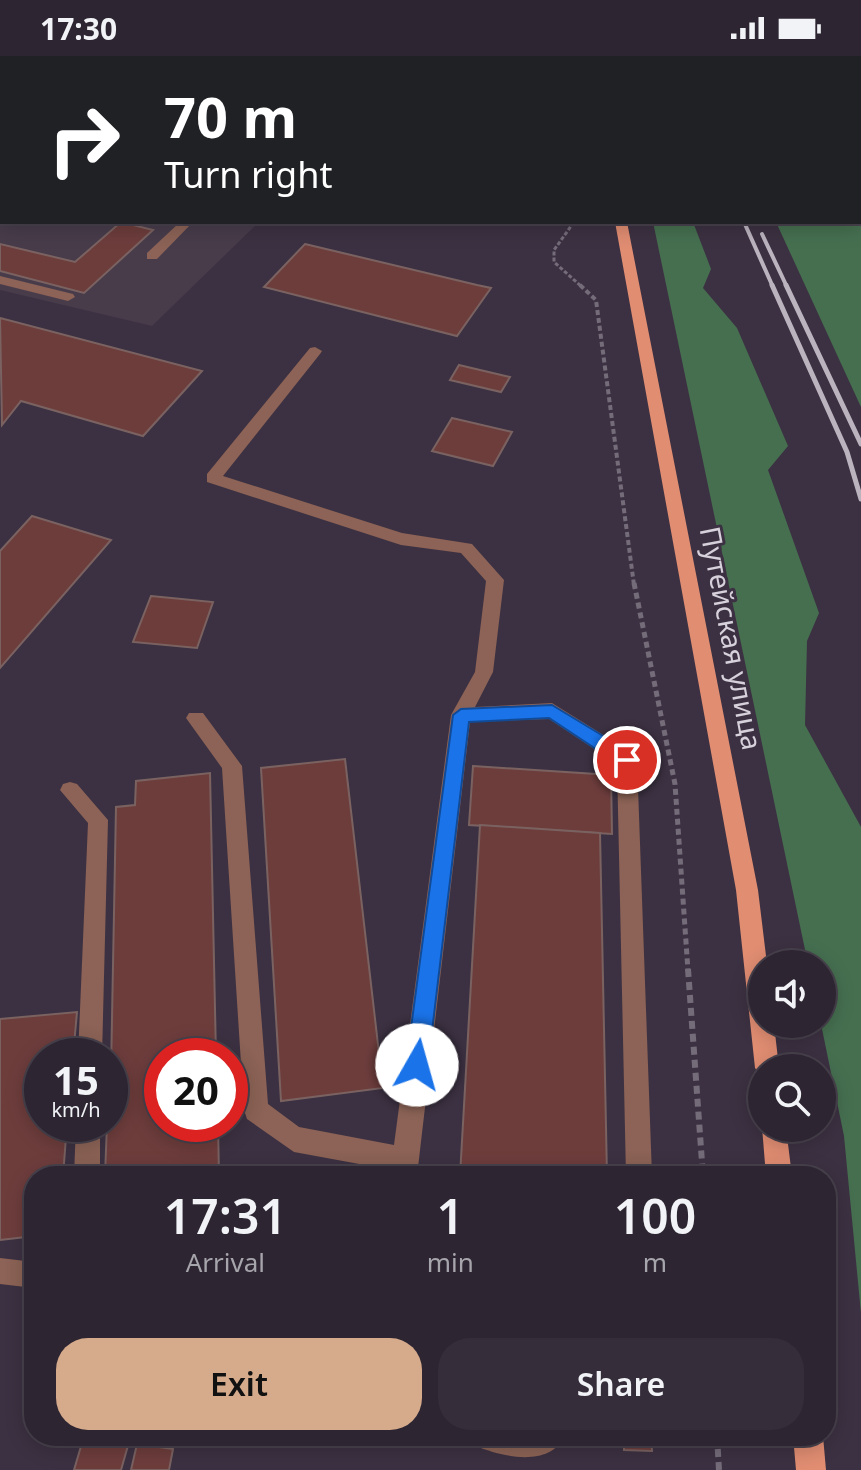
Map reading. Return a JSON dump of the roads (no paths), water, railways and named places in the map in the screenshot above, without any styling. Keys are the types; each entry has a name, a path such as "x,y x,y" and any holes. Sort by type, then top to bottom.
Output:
{"main road":[{"name":"Путейская улица","path":"621,224 747,890 765,1054"},
{"path":"775,1142 778,1166"},
{"path":"809,1446 811,1470"}],"lane":[{"path":"152,256 185,224"},
{"path":"0,280 68,297"},
{"path":"315,351 213,478 401,539 466,548 495,580 484,672 461,715 404,1166"},
{"path":"461,715 552,711 627,760 639,1166"},
{"path":"196,718 232,766 256,1110 294,1139 396,1166"},
{"path":"70,790 98,820 91,1038"},
{"path":"87,1166 88,1142"},
{"path":"0,1271 24,1274"}],"railway":[{"path":"745,224 773,287"},
{"path":"762,234 787,287"},
{"path":"772,285 847,452 861,499"},
{"path":"786,285 861,444"}]}
